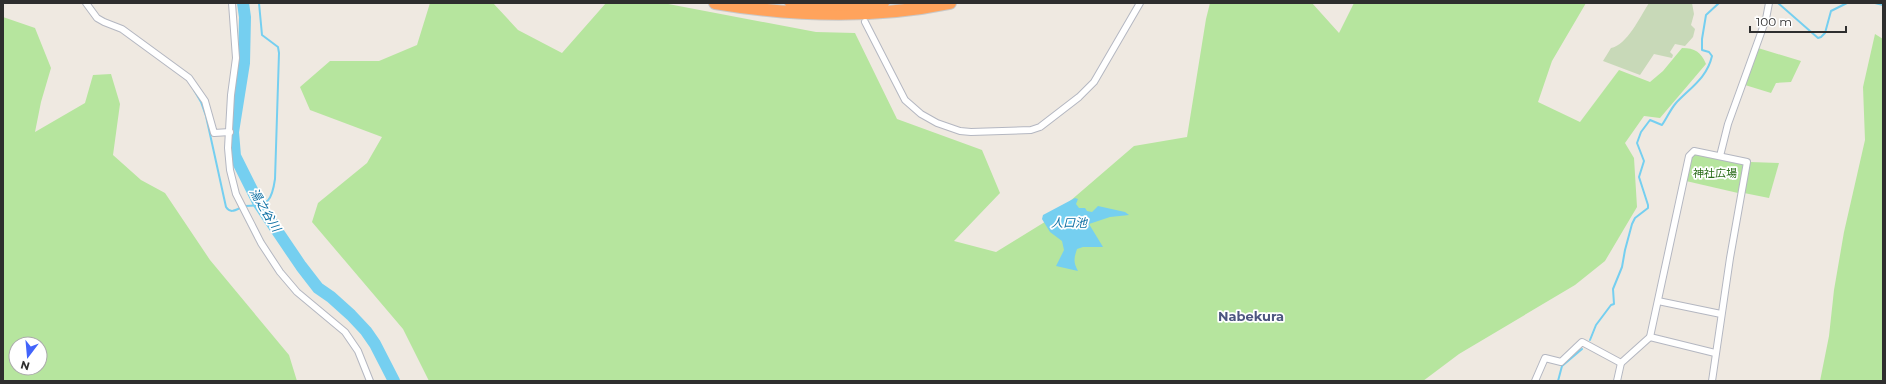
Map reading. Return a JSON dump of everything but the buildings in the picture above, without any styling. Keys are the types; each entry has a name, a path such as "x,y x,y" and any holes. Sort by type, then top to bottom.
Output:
{"highway":[{"path":"715,3 798,13 853,15 891,12 950,3"},
{"path":"791,3 825,5 883,3"}],"street":[{"path":"86,3 97,18 122,29 189,78 205,101 214,133 230,132"},
{"path":"232,3 236,58 231,95 228,148 232,178 240,204 261,243 280,272 293,288 345,332 358,351 370,381"},
{"path":"865,22 905,100 921,114 937,123 965,132 1031,130 1040,127 1091,86 1140,3"},
{"path":"1720,156 1728,124 1766,19 1769,3"},
{"path":"1617,381 1621,363 1650,337 1689,156 1694,151 1747,162 1721,314 1712,381"},
{"path":"1658,301 1721,314"},
{"path":"1650,337 1715,353"},
{"path":"1535,381 1545,358 1561,362 1582,342 1621,363"}],"green space":[{"path":"430,3 493,3 518,30 562,53 606,3 663,3 816,32 855,33 897,119 982,150 1000,193 954,241 996,252 1048,220 1134,146 1187,137 1206,19 1210,3 1312,3 1339,33 1354,3 1586,3 1552,61 1538,102 1580,122 1619,70 1650,82 1663,71 1682,48 1694,50 1700,54 1706,64 1660,118 1644,116 1625,143 1634,158 1637,207 1605,261 1575,285 1459,354 1423,381 429,381 403,329 312,222 318,203 367,163 382,137 310,110 300,87 330,61 379,61 417,45"},
{"path":"1649,3 1692,3 1694,14 1691,25 1695,29 1693,37 1685,46 1675,44 1670,52 1673,55 1672,58 1654,54 1640,75 1603,61 1611,48 1617,46 1628,36"},
{"path":"3,17 35,28 51,68 41,102 35,132 85,103 93,75 111,74 120,104 113,155 141,180 165,193 210,260 289,355 297,381 3,381"},
{"path":"1875,34 1883,39 1883,381 1820,381 1829,336 1834,290 1844,232 1865,140 1863,87"},
{"path":"1758,48 1801,61 1791,82 1776,83 1771,93 1745,85"},
{"name":"神社広場","path":"1696,153 1744,164 1738,193 1686,181 1692,156"},
{"path":"1750,162 1779,163 1769,198 1744,193"}],"water":[{"name":"人口池","path":"1075,198 1078,199 1076,204 1079,208 1085,208 1087,211 1092,212 1098,206 1125,212 1129,215 1110,217 1089,224 1103,247 1083,247 1077,249 1074,260 1078,271 1056,266 1064,250 1062,241 1050,232 1042,219 1043,215"}],"waterway":[{"name":"湯之谷川","path":"243,3 245,17 244,63 233,132 235,156 259,204 301,266 318,288 331,297 366,331 375,344 394,381"},
{"path":"245,206 259,205 268,200 271,197 275,179 279,53 278,47 262,35 259,3"},
{"path":"1590,340 1596,325 1611,305 1614,304 1613,289 1622,267 1632,224 1635,218 1648,208 1639,177 1644,161 1637,143 1641,132 1650,120 1662,125 1676,103 1706,71 1712,56 1709,52 1702,50 1702,39 1706,15 1719,3"},
{"path":"1778,3 1818,38 1825,33 1831,11 1847,3"},
{"path":"1875,3 1883,5"},
{"path":"194,90 201,102 206,116 226,207 232,211 240,208"},
{"path":"1558,381 1562,366 1582,349"}],"district":[{"name":"Nabekura","path":"1251,316"}]}
